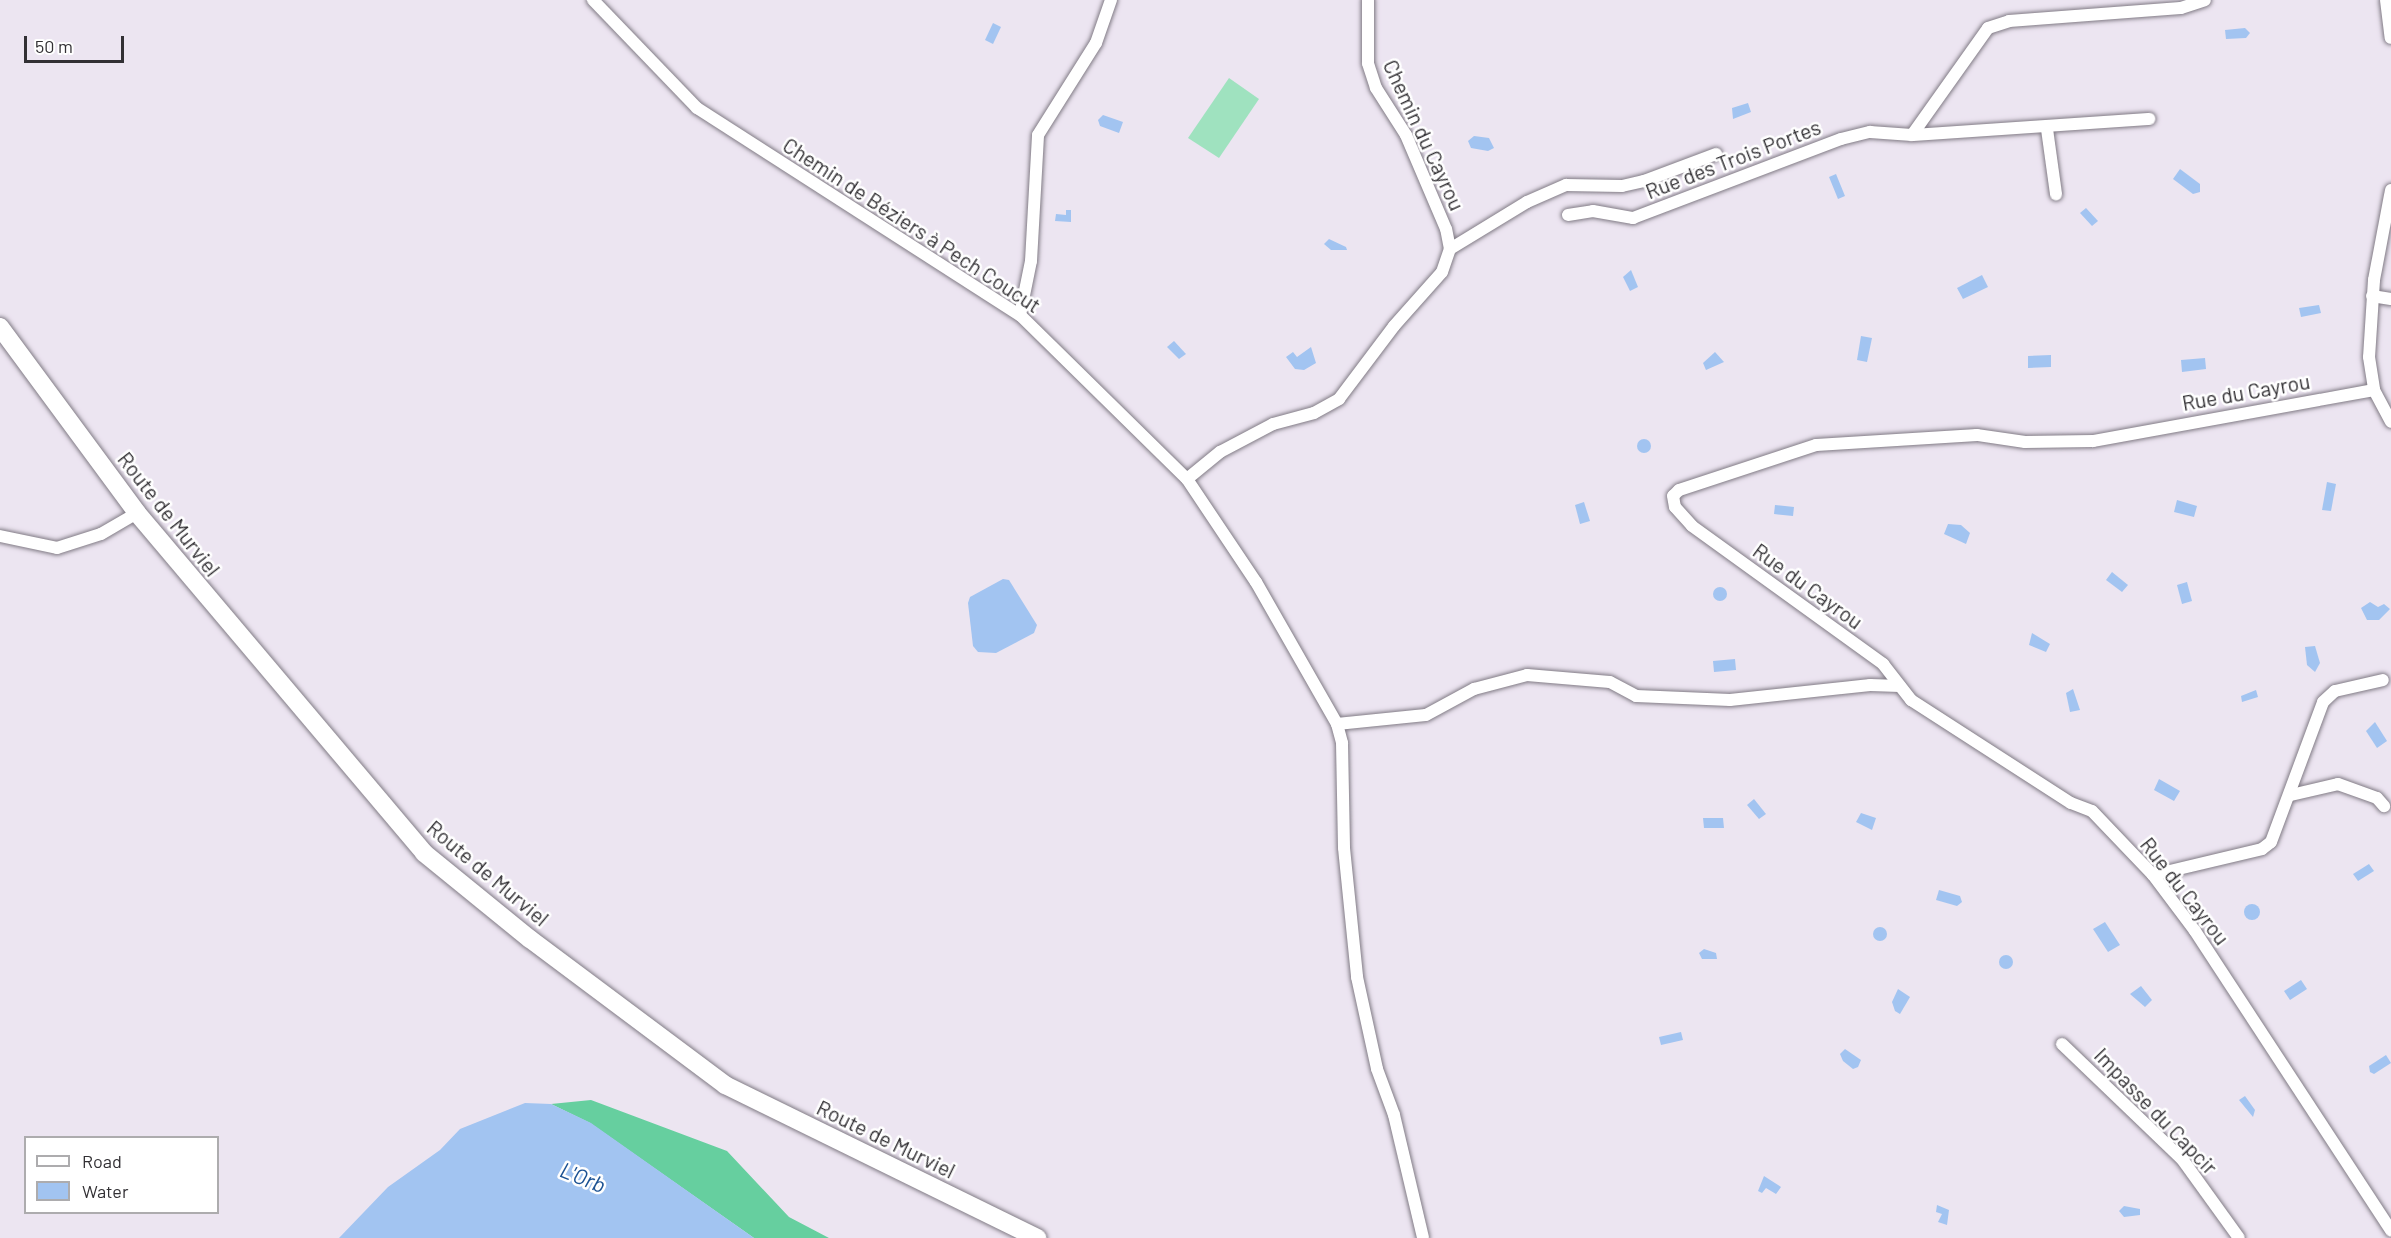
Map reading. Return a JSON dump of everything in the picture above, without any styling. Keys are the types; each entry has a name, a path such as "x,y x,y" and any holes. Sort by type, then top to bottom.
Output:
{"main road":[{"name":"Route de Murviel","path":"0,327 137,513 424,853 530,939 725,1085 1038,1238"}],"street":[{"name":"Chemin de Béziers à Pech Coucut","path":"593,0 697,108 1020,315 1187,479 1256,582 1337,723 1342,743 1344,848 1357,977 1377,1069 1394,1115 1423,1238"},
{"path":"1020,315 1031,261 1038,135 1096,43 1111,0"},
{"name":"Chemin du Cayrou","path":"1368,0 1368,63 1376,88 1406,135 1446,229 1450,249"},
{"path":"1912,135 1988,28 2009,21 2181,8 2205,0"},
{"path":"2386,0 2391,38"},
{"name":"Rue des Trois Portes","path":"1568,215 1593,211 1634,218 1841,139 1870,132 1912,135 2047,129 2149,119"},
{"path":"2047,129 2056,194"},
{"path":"1187,479 1220,452 1273,424 1314,413 1339,399 1395,326 1442,272 1450,249 1527,202 1566,185 1622,186 1644,181 1716,154"},
{"path":"2391,190 2372,296 2369,357 2374,390 2391,422"},
{"path":"2372,296 2391,299"},
{"name":"Rue du Cayrou","path":"2374,390 2093,441 2025,442 1977,435 1816,445 1709,479 1673,496 1675,507 1692,526 1883,664 1911,700 2071,803 2092,811 2153,875 2235,988 2391,1231"},
{"path":"0,536 57,548 67,547 101,534 137,513"},
{"path":"1337,723 1426,715 1474,689 1527,675 1610,682 1636,696 1730,700 1900,686"},
{"path":"2153,875 2262,849 2276,834 2323,702 2335,691 2383,680"},
{"path":"2291,795 2338,784 2377,798 2384,806"},
{"name":"Impasse du Capcir","path":"2062,1044 2181,1159 2240,1238"}],"green space":[{"path":"1229,78 1259,99 1219,158 1188,138"},
{"path":"591,1100 727,1151 789,1217 829,1238 754,1238 590,1123 551,1104"}],"water":[{"path":"993,23 1001,27 993,44 985,40"},
{"path":"2245,28 2250,33 2246,38 2226,39 2225,30"},
{"path":"1748,103 1751,112 1733,119 1732,108"},
{"path":"1103,115 1123,122 1119,133 1100,126 1098,120"},
{"path":"1474,136 1489,138 1494,148 1488,151 1471,148 1468,141"},
{"path":"2180,169 2200,184 2200,192 2193,194 2173,179"},
{"path":"1836,174 1845,196 1838,199 1829,177"},
{"path":"2086,208 2098,221 2092,226 2080,213"},
{"path":"1066,210 1071,210 1071,222 1055,221 1056,214 1066,215"},
{"path":"1329,239 1346,247 1347,250 1331,250 1324,244"},
{"path":"1631,270 1638,287 1630,291 1623,277"},
{"path":"1982,275 1988,287 1963,299 1957,288"},
{"path":"2319,305 2321,313 2301,317 2299,308"},
{"path":"1861,336 1872,338 1867,362 1857,360"},
{"path":"1174,341 1186,354 1179,359 1167,347"},
{"path":"1311,347 1316,363 1304,370 1295,369 1286,357 1293,352 1297,357"},
{"path":"1715,352 1724,362 1706,370 1703,363"},
{"path":"2051,355 2051,367 2028,368 2028,356"},
{"path":"2205,358 2206,369 2182,372 2181,360"},
{"path":"1641,439 1647,439 1651,446 1647,453 1641,453 1637,449 1637,443"},
{"path":"2327,482 2336,484 2331,511 2322,510"},
{"path":"2177,500 2197,506 2194,517 2174,512"},
{"path":"1584,502 1590,521 1580,524 1575,505"},
{"path":"1775,505 1794,507 1793,516 1774,514"},
{"path":"1948,524 1961,525 1970,533 1966,544 1944,534"},
{"path":"2112,572 2128,585 2122,592 2106,580"},
{"path":"1003,579 1009,580 1037,625 1034,633 996,653 978,652 973,646 968,603 970,597"},
{"path":"2187,582 2192,601 2182,604 2177,585"},
{"path":"1720,587 1725,589 1727,594 1725,599 1720,601 1715,599 1713,594 1715,589"},
{"path":"2370,602 2378,607 2384,604 2390,609 2379,620 2367,620 2361,608"},
{"path":"2032,633 2050,644 2046,652 2029,645"},
{"path":"2315,646 2320,663 2315,672 2307,665 2305,647"},
{"path":"1735,659 1736,670 1714,672 1713,661"},
{"path":"2073,689 2080,710 2070,712 2066,693"},
{"path":"2256,690 2258,697 2242,702 2241,696"},
{"path":"2375,722 2387,741 2377,748 2366,731"},
{"path":"2159,779 2180,791 2174,801 2154,790"},
{"path":"1754,799 1766,814 1759,819 1747,805"},
{"path":"1861,813 1876,818 1872,830 1856,822"},
{"path":"1703,818 1723,818 1724,828 1704,828"},
{"path":"2369,864 2374,871 2358,881 2353,874"},
{"path":"1939,890 1960,896 1962,902 1957,906 1936,900"},
{"path":"2249,904 2255,904 2260,912 2258,918 2249,920 2244,915 2244,909"},
{"path":"2105,922 2120,945 2108,952 2093,929"},
{"path":"1877,927 1883,927 1887,934 1883,941 1877,941 1873,937 1873,931"},
{"path":"1704,949 1716,953 1717,959 1702,959 1699,953"},
{"path":"2003,955 2009,955 2013,962 2009,969 2003,969 1999,965 1999,959"},
{"path":"2301,980 2307,989 2290,1000 2284,991"},
{"path":"2141,986 2152,1000 2145,1007 2130,994"},
{"path":"1898,989 1910,997 1900,1014 1895,1011 1892,1002"},
{"path":"1681,1032 1683,1040 1661,1045 1659,1037"},
{"path":"1845,1049 1861,1060 1858,1067 1853,1069 1843,1061 1840,1054"},
{"path":"2386,1055 2391,1063 2374,1074 2370,1072 2369,1066"},
{"path":"2245,1096 2255,1110 2253,1117 2239,1100"},
{"name":"L'Orb","path":"525,1103 551,1104 591,1123 754,1238 339,1238 388,1187 440,1150 460,1129"},
{"path":"1764,1176 1781,1187 1776,1194 1766,1188 1762,1193 1758,1191"},
{"path":"1937,1205 1949,1210 1947,1225 1938,1222 1942,1214 1936,1212"},
{"path":"2124,1206 2140,1209 2140,1215 2124,1217 2119,1211"}]}
